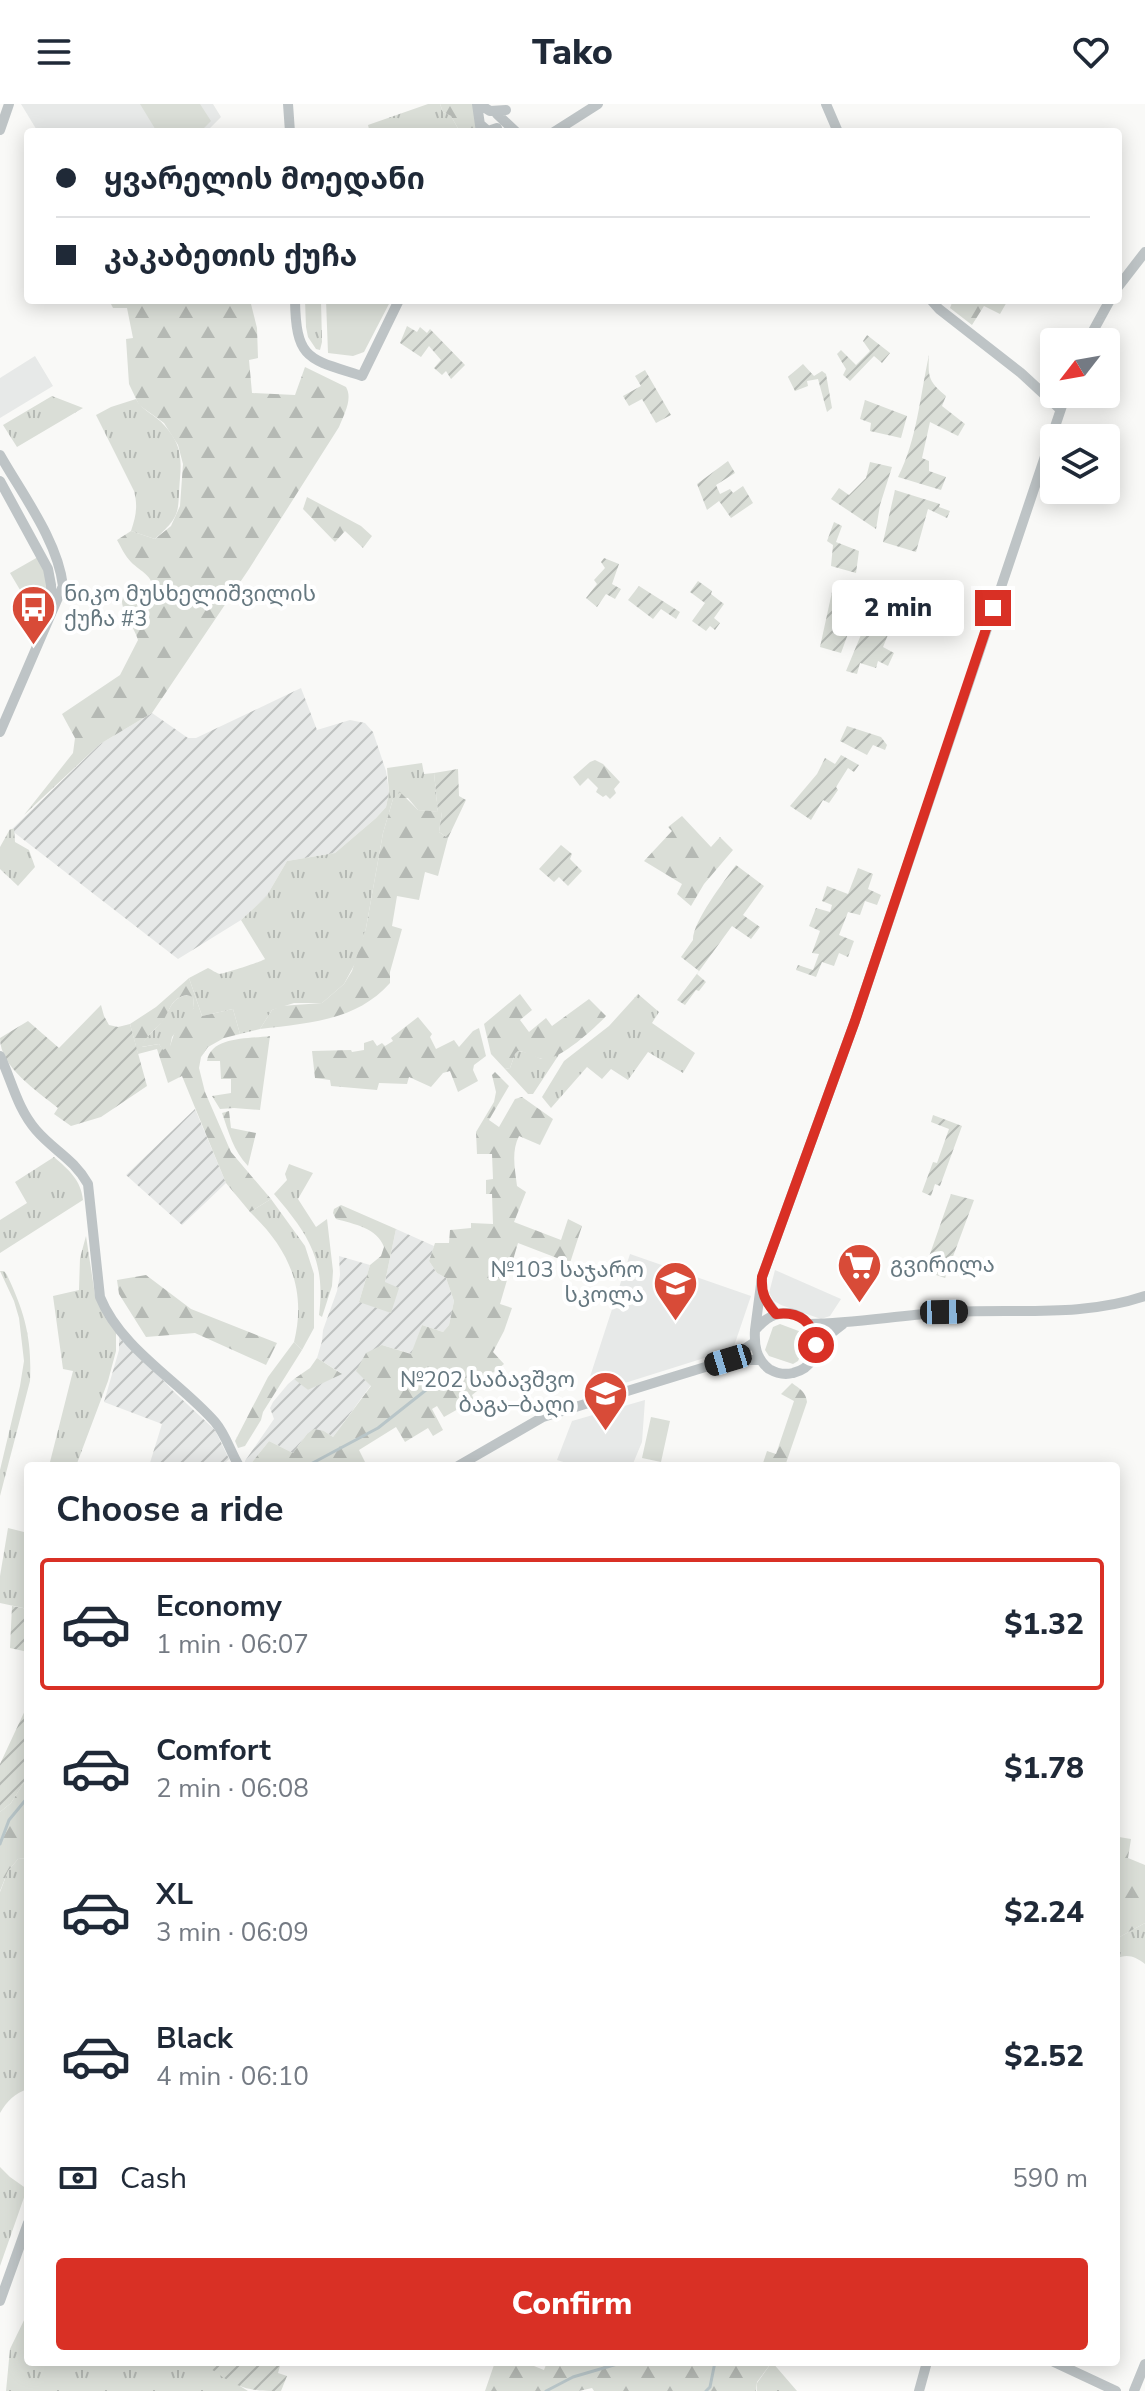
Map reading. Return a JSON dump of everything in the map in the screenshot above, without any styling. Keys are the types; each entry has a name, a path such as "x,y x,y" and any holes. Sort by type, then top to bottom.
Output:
{"street":[{"path":"0,130 9,104"},
{"path":"288,104 290,128"},
{"path":"480,125 478,104 504,113 503,128"},
{"path":"560,128 598,104"},
{"path":"826,104 836,128"},
{"path":"480,125 482,114 499,110"},
{"path":"1122,282 1145,252"},
{"path":"295,304 296,327 304,350 322,364 362,376 397,304"},
{"path":"844,1324 816,1345 807,1365 794,1373 775,1372 760,1360 755,1330 764,1270 855,1021 1060,409 1021,373 935,304"},
{"path":"1095,328 1108,304"},
{"path":"0,455 54,549 63,586 0,732"},
{"path":"0,481 48,569 52,614"},
{"path":"0,1056 22,1111 38,1132 79,1169 88,1184 100,1297 111,1320 216,1423 237,1462"},
{"path":"761,1292 776,1314"},
{"path":"810,1324 844,1324 939,1312 1070,1311 1145,1296"},
{"path":"755,1330 776,1314 788,1312 810,1324 816,1345"},
{"path":"728,1360 755,1342"},
{"path":"465,1462 530,1423 572,1406 728,1360 760,1360"},
{"path":"0,2301 24,2234"},
{"path":"1134,2391 1145,2364"},
{"path":"919,2391 926,2366"},
{"path":"1063,2366 1116,2391"}],"shaded area":[{"path":"21,104 213,104 221,117 210,128 36,128"},
{"path":"35,356 53,386 0,418 0,378"},
{"path":"301,688 317,730 350,720 365,723 373,732 386,771 389,792 386,807 335,853 287,861 266,897 241,920 178,959 11,830 100,744 152,713 188,738 196,738"},
{"path":"195,1109 226,1183 182,1225 126,1175"},
{"path":"396,1229 434,1246 429,1261 437,1273 446,1278 454,1301 449,1325 443,1332 422,1325 412,1354 382,1345 371,1385 333,1437 324,1431 307,1434 293,1453 269,1441 252,1462 245,1462 274,1419 270,1408 288,1384 294,1379 308,1390 341,1373 317,1358 337,1291 339,1256 370,1265 359,1302 385,1282"},
{"name":"№103 საჯარო სკოლა","path":"630,1254 751,1296 733,1349 593,1393 587,1386"},
{"path":"775,1270 841,1299 830,1316 821,1319 781,1305 769,1293"},
{"path":"119,1333 173,1391 215,1430 229,1459 226,1462 150,1462 162,1424 104,1402 119,1350"},
{"name":"№202 საბავშვო ბაგა–ბაღი","path":"645,1400 642,1442 634,1462 557,1460 572,1421"}],"green space":[{"path":"140,104 200,104 211,121 204,128 155,128"},
{"path":"428,104 440,104 458,128 369,128 368,125"},
{"path":"440,104 475,104 478,128 458,128 451,116 443,112"},
{"path":"111,304 251,304 257,328 258,358 249,360 252,393 295,395 305,367 346,387 348,402 339,427 152,713 100,744 24,815 73,753 75,738 62,714 120,675 138,640 123,608 122,597 134,593 153,593 153,587 149,578 129,560 117,540 131,531 155,539 171,526 180,506 183,464 178,445 164,423 139,405 129,384 126,339 133,338 127,308 113,308"},
{"path":"305,304 321,304 320,350 308,337"},
{"path":"326,304 389,304 364,352 353,356 328,353"},
{"path":"952,304 1006,304 1000,314 984,306 972,325 950,308"},
{"path":"407,326 417,332 420,327 427,333 430,329 465,365 451,379 446,371 442,375 434,368 441,360 429,346 421,357 400,343"},
{"path":"867,335 890,353 882,363 874,356 850,381 843,375 846,369 837,354 841,350 856,365 870,351 863,341"},
{"path":"929,355 930,378 946,396 942,406 965,424 958,436 930,422 922,458 929,461 929,471 946,477 941,490 898,477 914,433"},
{"path":"803,364 814,376 822,371 826,374 832,408 827,412 818,379 807,381 808,386 795,391 788,377"},
{"path":"645,370 671,415 656,423 642,399 629,406 623,396 641,386 635,376"},
{"path":"52,396 83,408 17,447 3,425"},
{"path":"136,399 169,431 177,443 180,456 177,512 155,539 131,531 136,511 134,491 96,415"},
{"path":"865,400 907,416 901,438 870,431 871,423 860,419"},
{"path":"728,461 735,473 716,485 720,494 730,489 733,493 743,486 753,503 731,518 719,501 707,510 697,484"},
{"path":"870,462 892,467 876,529 831,499 839,488 849,495 866,478"},
{"path":"895,490 940,504 939,507 950,511 947,518 928,509 916,552 883,542"},
{"path":"307,497 361,526 372,536 363,548 345,531 335,542 303,509"},
{"path":"834,522 842,526 836,542 859,551 856,573 831,566 833,545 827,541"},
{"path":"38,557 48,592 42,627 10,573"},
{"path":"604,558 619,564 612,584 621,589 615,599 606,594 597,607 586,598 597,584 594,580 605,568 601,562"},
{"path":"698,581 724,604 714,618 720,623 715,630 710,626 706,631 692,621 705,603 690,592"},
{"path":"639,586 680,612 676,619 661,609 653,619 628,600"},
{"path":"832,592 860,601 841,653 820,647"},
{"path":"870,613 892,625 883,647 894,653 888,666 878,661 876,668 860,663 857,674 846,671"},
{"path":"847,726 881,737 887,745 885,750 873,745 867,755 840,741"},
{"path":"841,755 859,765 854,772 848,768 829,803 823,800 811,820 790,806 817,774 825,758 835,764"},
{"path":"595,760 620,782 610,799 596,792 598,788 588,778 580,786 573,777"},
{"path":"422,763 424,774 434,773 438,812 418,810 408,798 393,799 383,833 366,928 358,958 344,984 322,1003 294,1003 272,1010 260,1029 240,1034 233,1009 202,1016 189,978 208,968 220,974 265,959 241,920 266,897 287,861 335,853 386,807 389,792 387,768"},
{"path":"458,769 459,796 466,800 448,838 439,832 442,812 438,812 434,773"},
{"path":"400,792 418,810 442,812 439,832 448,838 438,876 425,872 419,900 397,896 392,926 402,929 390,983 377,996 347,1013 314,1022 260,1029 272,1010 281,1006 322,1003 344,984 352,971 366,928 383,833 393,799"},
{"path":"682,816 711,847 720,837 733,850 704,884 691,906 677,894 682,884 644,861 672,831 668,827"},
{"path":"10,829 14,829 15,842 29,850 35,867 18,886 0,869 0,847"},
{"path":"561,845 572,854 570,859 582,871 568,886 559,877 554,882 539,869"},
{"path":"736,865 764,886 743,915 760,927 751,939 732,926 697,974 706,982 685,1005 677,1000 699,971 681,957 693,940 703,913"},
{"path":"858,868 873,874 868,889 881,895 877,905 865,901 860,915 848,912 839,935 854,941 848,957 839,953 834,966 822,962 816,977 796,970 798,965 813,970 819,954 812,953 820,931 809,926 816,908 830,912 832,905 822,901 827,886 848,894"},
{"path":"189,978 202,1016 233,1009 240,1034 208,1047 201,1057 199,1068 205,1092 231,1152 271,1199 250,1212 226,1183 182,1076 168,1083 157,1049 138,1054 130,1024 156,1007","holes":["187,995 193,997 194,1008 178,1022 170,1046 163,1050 159,1044 142,1047 174,1002"]},
{"path":"520,994 532,1010 520,1020 529,1032 546,1018 552,1026 589,999 606,1016 558,1055 543,1059 518,1051 510,1068 505,1069 491,1054 484,1024"},
{"path":"638,994 659,1012 652,1023 695,1053 683,1073 648,1052 628,1080 611,1069 602,1079 587,1067 551,1108 542,1097 564,1061 609,1026"},
{"path":"188,995 193,997 194,1008 172,1037 170,1047 163,1051 159,1044 141,1047 174,1002"},
{"path":"101,1005 109,1025 118,1027 130,1024 147,1086 101,1117 71,1126 54,1114 58,1108 13,1068 6,1059 0,1038 28,1021 59,1048"},
{"path":"418,1017 432,1034 430,1037 436,1049 454,1040 459,1047 479,1028 486,1056 474,1065 478,1081 458,1092 450,1071 443,1073 431,1087 409,1077 407,1084 379,1083 377,1090 331,1086 330,1080 315,1078 312,1051 364,1050 364,1043 373,1040 377,1046 382,1043 385,1046"},
{"path":"270,1036 260,1110 220,1109 212,1096 231,1093 231,1079 221,1079 220,1061 207,1061 210,1053 232,1040"},
{"path":"518,1051 541,1059 560,1053 533,1094 528,1094 505,1069 510,1068"},
{"path":"495,1072 509,1086 489,1120 499,1127 515,1099 522,1097 553,1119 540,1145 519,1136 514,1161 517,1186 526,1192 514,1222 561,1240 568,1219 582,1226 570,1263 518,1243 500,1304 512,1308 493,1352 504,1364 485,1379 486,1384 472,1395 474,1400 444,1417 437,1406 432,1409 443,1430 433,1436 428,1428 405,1442 396,1427 359,1450 365,1462 252,1462 269,1441 293,1453 314,1429 333,1437 371,1386 356,1371 366,1353 382,1345 411,1354 422,1325 443,1332 449,1325 454,1301 446,1278 437,1273 429,1261 435,1243 449,1243 450,1230 471,1228 471,1223 493,1224 492,1194 486,1194 486,1180 493,1179 492,1154 477,1154 476,1132 494,1102 496,1092 492,1075"},
{"path":"229,1111 231,1128 256,1133 248,1166 235,1147 222,1113"},
{"path":"933,1115 962,1126 940,1186 935,1184 931,1196 922,1192 949,1129 931,1122"},
{"path":"54,1157 77,1181 83,1200 0,1253 0,1220 27,1203 15,1182"},
{"path":"289,1164 313,1173 298,1199 316,1227 327,1219 333,1271 332,1286 322,1317 319,1315 320,1279 312,1249 274,1194 287,1180 285,1174"},
{"path":"951,1194 974,1200 945,1278 924,1271"},
{"path":"271,1199 305,1246 314,1274 314,1328 302,1350 294,1342 298,1305 292,1271 275,1240 250,1212"},
{"path":"341,1205 396,1229 385,1282 399,1288 391,1313 359,1302 370,1265 381,1256 384,1247 370,1231 336,1219 334,1209"},
{"path":"86,1236 95,1295 116,1330 116,1351 78,1462 50,1462 73,1371 63,1369 53,1296 79,1290 80,1258"},
{"path":"0,1271 7,1275 23,1314 30,1381 0,1496 0,1470 24,1361 19,1318"},
{"path":"146,1275 191,1309 277,1343 266,1365 195,1333 146,1337 119,1294 117,1280"},
{"path":"780,1324 804,1333 807,1340 798,1361 793,1364 769,1356 765,1350 773,1327"},
{"path":"294,1342 302,1350 245,1446 238,1448 235,1441 268,1377"},
{"path":"317,1358 342,1374 308,1390 294,1379 310,1368"},
{"path":"792,1383 804,1393 807,1402 786,1462 763,1462 767,1451 776,1454 794,1401 781,1394"},
{"path":"651,1417 670,1421 661,1462 642,1458"},
{"path":"8,1528 24,1532 24,1608 0,1603 0,1576"},
{"path":"12,1606 24,1608 24,1651 10,1648"},
{"path":"24,1713 24,1782 11,1803 0,1812 0,1764"},
{"path":"24,1782 24,1858 18,1859 8,1871 0,1891 0,1812 11,1803"},
{"path":"1120,1837 1131,1839 1128,1858 1145,1865 1145,1923 1120,1937"},
{"path":"24,1858 24,2091 12,2098 0,2113 0,1892 8,1871 18,1859"},
{"path":"1145,1923 1145,1964 1131,1957 1120,1958 1120,1937"},
{"path":"0,2167 24,2187 24,2198 0,2266"},
{"path":"24,2320 24,2366 208,2366 248,2391 6,2391 10,2349"},
{"path":"207,2366 280,2366 278,2373 287,2376 281,2391 248,2389"},
{"path":"494,2366 534,2366 544,2370 546,2366 769,2366 757,2382 756,2391 594,2391 592,2388 579,2391 485,2391"},
{"path":"769,2366 775,2366 797,2391 757,2391 757,2383"}],"waterway":[{"path":"314,1462 378,1428 450,1371"},
{"path":"0,1844 9,1820 24,1802"},
{"path":"546,2391 573,2377 610,2366"},
{"path":"706,2391 710,2387 714,2366"}],"place":[{"name":"ნიკო მუსხელიშვილის ქუჩა #3","path":"33,646"},
{"name":"გვირილა","path":"859,1304"},
{"name":"№103 საჯარო სკოლა","path":"675,1322"},
{"name":"№202 საბავშვო ბაგა–ბაღი","path":"606,1432"}],"route":[{"path":"816,1345 815,1334 803,1318 788,1312 776,1314 769,1306 761,1292 762,1277 855,1021 993,608"}]}
